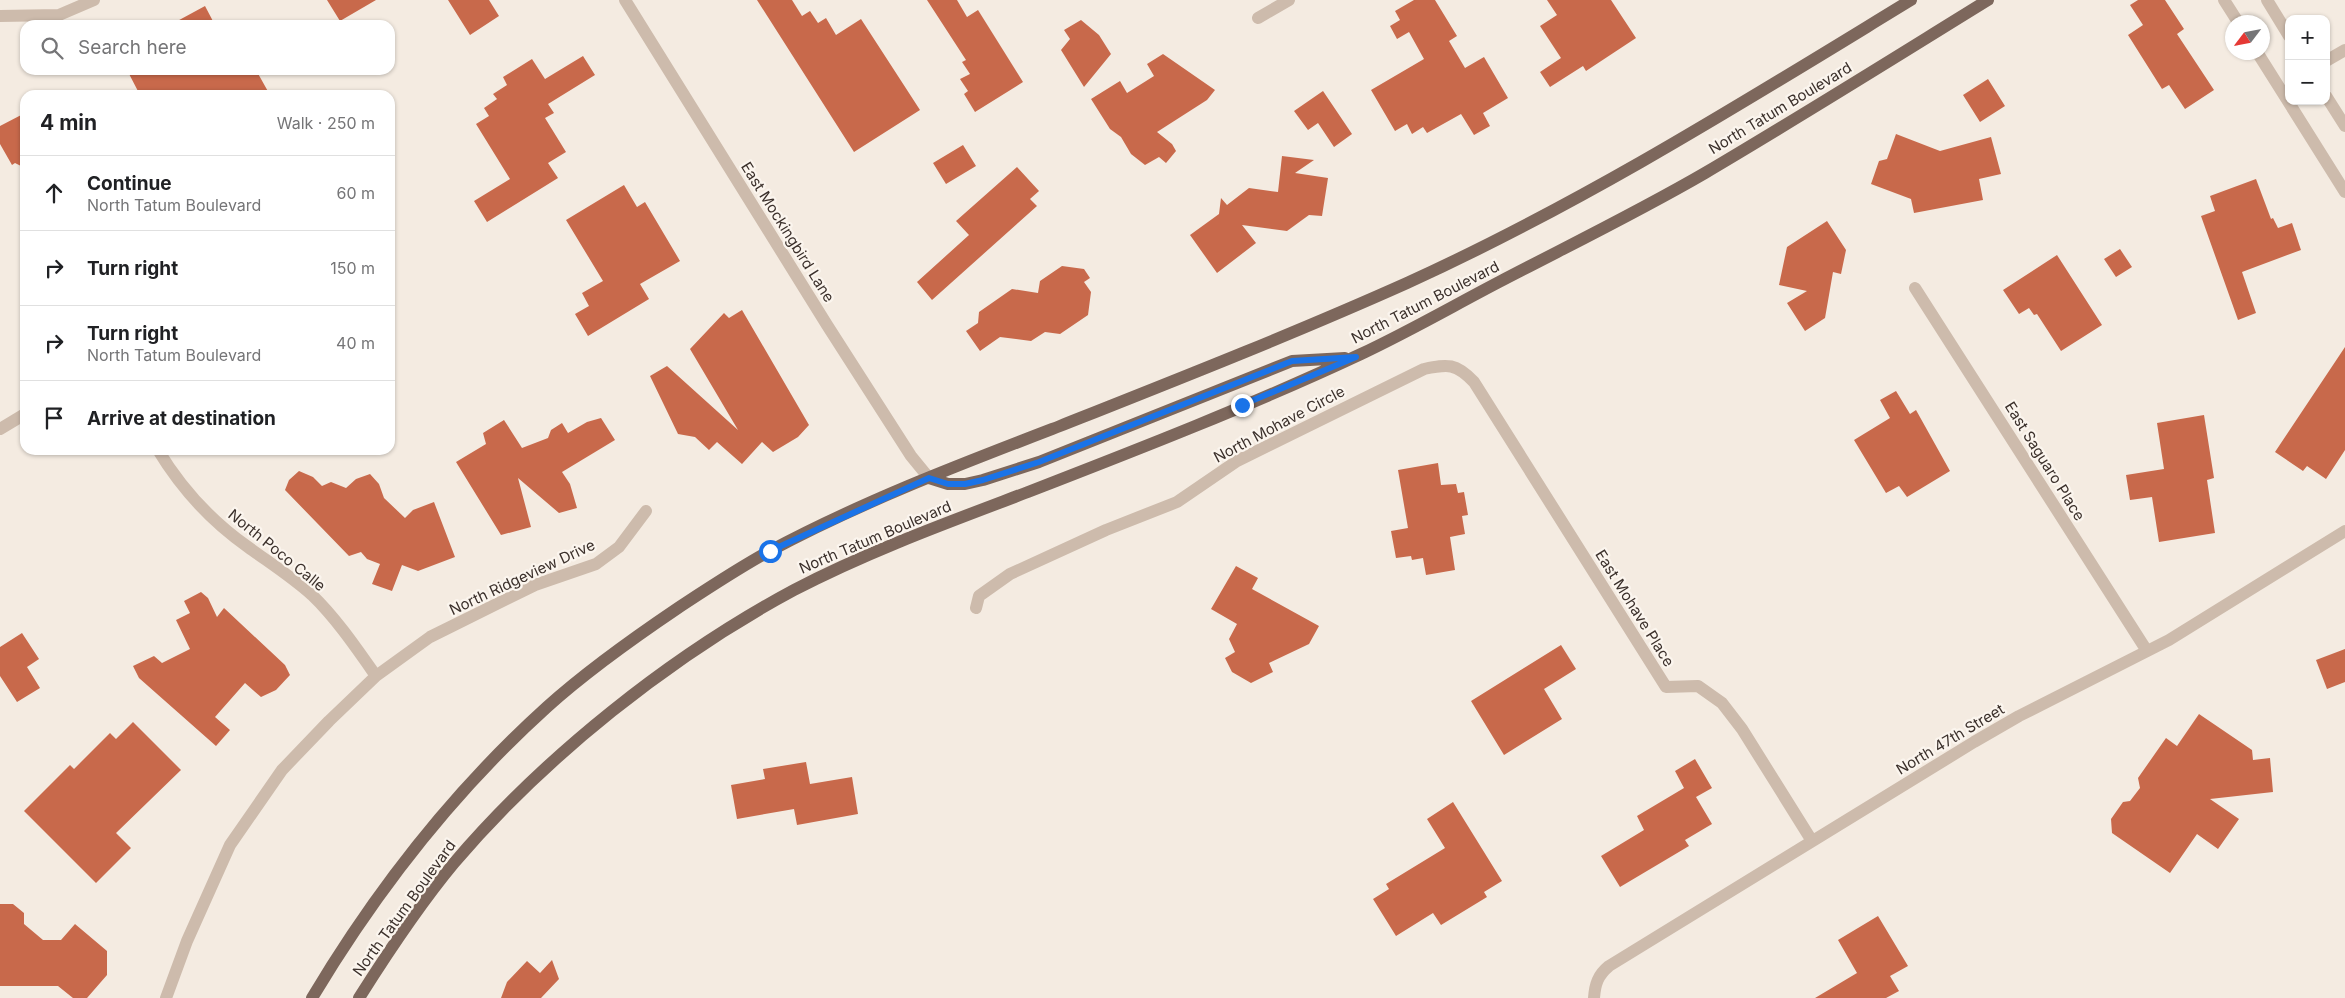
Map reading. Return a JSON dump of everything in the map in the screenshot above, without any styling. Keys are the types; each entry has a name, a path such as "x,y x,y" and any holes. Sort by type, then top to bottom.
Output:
{"main road":[{"name":"North Tatum Boulevard","path":"312,998 338,955 442,814 509,744 554,701 632,639 720,580 770,551 929,478 1287,336 1414,280 1568,202 1753,96 1911,0"},
{"name":"North Tatum Boulevard","path":"359,998 380,963 452,866 498,815 543,769 648,684 702,646 796,590 861,559 936,527 1142,448 1356,357 1595,233 1702,175 1988,0"},
{"path":"929,478 948,484 965,484 983,480 1039,462 1292,361 1356,357"}],"street":[{"path":"0,16 59,15 94,0"},
{"name":"East Mockingbird Lane","path":"625,0 905,448 929,478"},
{"path":"1258,18 1289,0"},
{"path":"2224,0 2234,15"},
{"path":"2267,0 2285,29"},
{"path":"2328,60 2345,50"},
{"path":"2263,60 2285,87"},
{"path":"2330,102 2345,126"},
{"path":"2295,105 2345,192"},
{"name":"East Saguaro Place","path":"1915,288 2147,651"},
{"name":"North Mohave Circle","path":"976,608 979,596 1010,574 1106,530 1177,502 1251,453 1424,369 1448,364"},
{"name":"East Mohave Place","path":"1448,364 1463,370 1474,382 1666,687 1698,686 1722,703 1742,729 1812,841"},
{"path":"0,430 20,417"},
{"name":"North Poco Calle","path":"161,455 174,478 205,512 246,546 287,574 313,596 356,648 376,676"},
{"name":"North Ridgeview Drive","path":"166,998 187,941 230,846 282,770 376,676 430,637 535,585 596,564 619,548 646,511"},
{"name":"North 47th Street","path":"1594,998 1596,983 1600,974 1609,966 2012,720 2147,651 2345,531"}],"building":[{"path":"327,0 376,0 342,20 339,20"},
{"path":"448,0 489,0 499,16 470,35"},
{"path":"757,0 792,0 802,16 810,11 818,23 826,18 836,35 861,19 920,110 854,152"},
{"path":"927,0 957,0 967,17 978,10 1023,82 975,112 964,94 968,91 960,79 970,74 962,62 966,60"},
{"path":"1414,0 1435,0 1457,36 1449,41 1465,68 1484,57 1508,98 1483,113 1490,126 1474,135 1461,114 1427,133 1423,127 1412,134 1407,124 1395,131 1371,90 1424,59 1409,32 1397,39 1390,26 1400,20 1395,11"},
{"path":"1547,0 1611,0 1636,38 1586,71 1583,66 1550,87 1540,72 1561,58 1540,26 1557,15"},
{"path":"2138,0 2165,0 2184,29 2177,34 2214,90 2185,109 2169,85 2162,89 2128,35 2143,25 2130,5"},
{"path":"205,6 212,20 179,20"},
{"path":"1081,20 1099,35 1111,54 1084,87 1061,50 1070,39 1064,30"},
{"path":"1163,54 1215,90 1207,100 1157,132 1172,144 1176,151 1166,163 1159,157 1145,165 1131,154 1121,137 1110,129 1091,99 1120,81 1127,93 1154,76 1147,64"},
{"path":"583,56 595,75 548,104 554,113 545,118 566,152 548,163 558,178 487,222 474,201 510,179 476,124 489,116 484,108 497,99 493,94 507,85 503,77 532,59 545,79"},
{"path":"130,75 259,75 267,90 137,90"},
{"path":"1988,79 2005,106 1980,122 1963,95"},
{"path":"1323,91 1352,134 1334,147 1318,123 1308,130 1294,111"},
{"path":"20,116 20,166 15,163 12,165 0,144 0,126"},
{"path":"1896,134 1940,151 1991,137 2001,174 1979,179 1983,200 1914,213 1911,199 1871,184 1879,161 1887,159"},
{"path":"963,145 976,166 946,184 933,163"},
{"path":"1282,156 1314,160 1295,173 1328,178 1322,216 1309,215 1287,231 1242,225 1256,243 1217,273 1190,235 1219,214 1221,198 1227,205 1249,188 1278,192"},
{"path":"1017,167 1039,191 1030,199 1037,206 932,300 917,282 969,235 956,221"},
{"path":"2256,179 2271,219 2273,218 2278,228 2292,223 2301,250 2242,272 2256,313 2238,320 2201,216 2215,211 2210,196"},
{"path":"624,185 637,207 645,202 680,261 640,284 649,299 588,336 575,314 589,306 582,293 603,281 566,220"},
{"path":"1827,221 1846,250 1841,274 1833,272 1825,318 1805,331 1787,303 1807,291 1779,285 1787,247"},
{"path":"2120,249 2132,267 2116,277 2104,259"},
{"path":"2057,255 2102,325 2061,351 2037,314 2034,315 2029,308 2019,314 2003,290"},
{"path":"1062,266 1084,269 1090,278 1084,282 1091,292 1088,315 1060,334 1045,332 1031,341 1000,337 980,351 966,331 978,323 979,312 1012,289 1038,293 1040,281"},
{"path":"742,310 809,425 798,437 773,452 762,442 742,464 717,442 709,450 695,437 678,434 650,376 667,366 738,430 690,349 724,313 729,318"},
{"path":"2345,347 2345,450 2326,479 2307,466 2303,471 2275,452"},
{"path":"1896,391 1910,414 1916,410 1950,471 1907,497 1899,486 1886,493 1854,440 1890,418 1880,400"},
{"path":"2204,415 2214,478 2207,480 2215,533 2159,542 2152,497 2130,500 2126,475 2164,469 2157,423"},
{"path":"601,418 615,440 562,472 570,484 577,508 559,513 518,478 531,527 501,535 456,462 486,444 483,433 504,420 522,448 548,438 551,430 562,423 568,433 587,422"},
{"path":"1438,463 1441,485 1456,484 1458,493 1464,492 1468,515 1462,516 1465,534 1450,537 1455,570 1426,575 1423,558 1412,560 1411,556 1396,558 1391,531 1408,528 1398,470"},
{"path":"299,471 313,477 322,486 331,482 346,488 356,479 370,474 379,484 384,498 405,518 413,510 434,502 455,557 418,571 402,565 392,591 372,584 380,564 367,559 361,552 349,556 285,490 289,480"},
{"path":"1236,566 1258,578 1252,589 1319,626 1309,644 1269,663 1273,672 1251,683 1232,672 1225,658 1235,652 1229,639 1237,624 1211,609"},
{"path":"201,592 208,598 217,617 224,608 285,665 290,675 276,690 261,697 245,683 215,717 230,730 216,746 139,678 133,666 154,656 162,663 190,649 176,620 190,613 184,601"},
{"path":"22,633 39,659 27,667 40,688 17,702 0,676 0,647"},
{"path":"1561,645 1576,669 1544,689 1562,719 1504,755 1471,701"},
{"path":"2345,649 2345,682 2327,689 2316,660"},
{"path":"2199,714 2252,750 2253,760 2270,758 2273,792 2210,799 2239,819 2218,849 2197,834 2170,873 2112,833 2111,819 2123,802 2130,801 2140,788 2138,778 2166,738 2177,746"},
{"path":"133,722 181,770 116,833 131,848 96,883 24,811 70,765 74,769 110,733 116,739"},
{"path":"1695,759 1712,788 1696,797 1712,824 1685,840 1689,846 1620,887 1601,856 1644,830 1637,816 1684,788 1675,771"},
{"path":"806,762 810,784 852,777 858,814 797,825 794,809 737,819 731,785 765,779 763,769"},
{"path":"1453,802 1502,881 1484,892 1487,897 1441,925 1433,913 1396,936 1373,899 1389,889 1386,884 1445,848 1427,819"},
{"path":"0,904 13,904 24,913 24,924 43,940 61,940 75,924 107,951 107,975 87,998 73,998 58,986 0,986"},
{"path":"1878,916 1908,966 1890,976 1899,991 1886,998 1815,998 1857,973 1838,940"},
{"path":"552,960 559,979 541,998 501,998 507,982 527,961 540,973"}],"route":[{"path":"770,551 894,492 929,478 948,484 965,484 983,480 1039,462 1292,361 1356,357 1242,405"}]}
